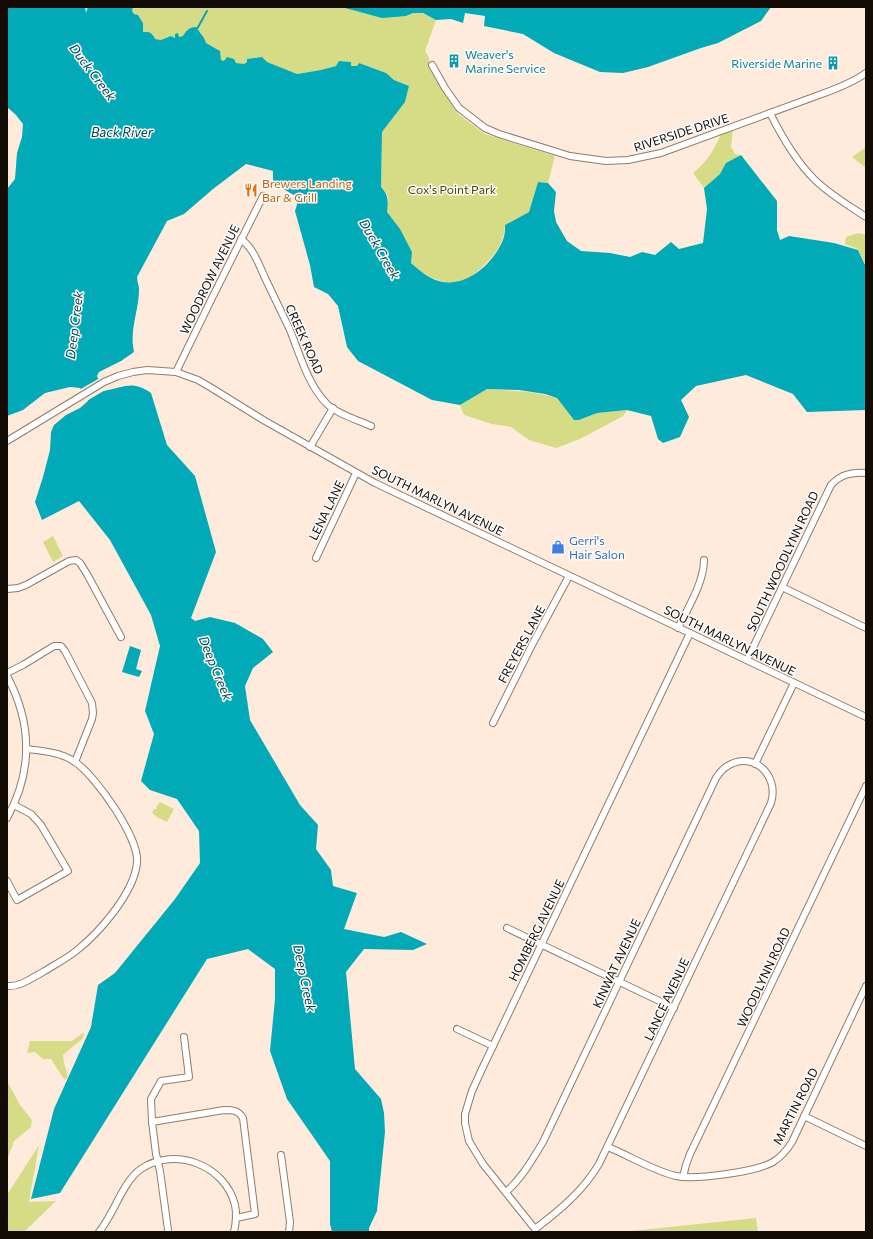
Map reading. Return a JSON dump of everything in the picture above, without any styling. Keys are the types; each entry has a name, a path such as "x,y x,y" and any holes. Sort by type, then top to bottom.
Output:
{"street":[{"name":"RIVERSIDE DRIVE","path":"432,65 445,88 459,108 485,128 580,158 617,161 647,157 844,85 866,73"},
{"path":"770,113 793,154 809,174 830,192 866,217"},
{"name":"WOODROW AVENUE","path":"176,372 263,196"},
{"name":"CREEK ROAD","path":"241,239 253,252 309,375 328,405 371,426"},
{"name":"SOUTH MARLYN AVENUE","path":"7,441 104,382 118,376 133,372 160,370 176,372 210,386 265,421 356,473 866,717"},
{"path":"310,447 333,408"},
{"name":"LENA LANE","path":"316,558 356,473"},
{"name":"SOUTH WOODLYNN ROAD","path":"747,660 827,491 836,480 842,476 850,473 866,473"},
{"path":"7,589 18,588 26,585 69,561 76,560 80,562 88,574 121,637"},
{"path":"678,628 701,578 704,568 704,560"},
{"name":"FREYERS LANE","path":"493,723 569,576"},
{"path":"782,587 866,628"},
{"name":"HOMBERG AVENUE","path":"535,1229 469,1142 465,1123 468,1103 472,1091 541,944 690,633"},
{"path":"7,673 54,646 61,646 65,651 92,703 93,713 75,762"},
{"path":"7,676 13,687 23,715 26,749 25,771 14,805 7,818"},
{"path":"755,764 794,683"},
{"path":"7,986 14,986 23,983 65,959 86,942 119,906 132,884 136,872 137,857 130,836 97,783 75,762 49,752 26,749"},
{"name":"KINWAT AVENUE","path":"506,1192 519,1179 530,1164 542,1142 716,778 724,768 735,762 755,764"},
{"name":"LANCE AVENUE","path":"535,1229 576,1196 593,1174 608,1146 771,803 773,791 771,778 763,768 755,764"},
{"name":"WOODLYNN ROAD","path":"684,1178 686,1165 690,1154 866,786"},
{"path":"7,881 17,900 68,871 41,825 31,814 14,805"},
{"path":"507,928 674,1008"},
{"name":"MARTIN ROAD","path":"608,1146 659,1170 684,1178 699,1178 758,1168 772,1163 787,1149 866,986"},
{"path":"457,1028 493,1046"},
{"path":"168,1230 152,1122 151,1099 161,1081 189,1077 184,1037"},
{"path":"152,1122 224,1110 234,1110 241,1114 243,1118 255,1214 236,1218"},
{"path":"804,1116 866,1146"},
{"path":"281,1155 290,1222 289,1232"},
{"path":"99,1232 134,1175 140,1169 149,1164 183,1159 192,1161 208,1169 223,1182 228,1189 235,1205 236,1218 234,1232"}],"green space":[{"name":"Cox's Point Park","path":"133,7 341,7 366,14 406,16 413,13 423,13 436,20 425,51 429,57 430,70 458,114 485,134 555,156 548,183 538,182 529,212 505,225 501,243 494,254 477,272 465,280 454,283 434,279 412,264 388,215 388,197 381,187 382,132 405,102 409,86 394,80 386,73 359,63 357,66 350,66 351,62 339,61 336,66 297,74 266,62 262,57 247,59 247,62 244,64 224,62 221,60 217,49 206,43 200,32 179,37 178,33 176,38 171,36 161,40 155,39 153,34 143,32 143,23 138,15 134,14 132,11"},
{"path":"733,129 731,147 735,154 741,155 726,163 720,174 704,188 693,173 710,155 721,134"},
{"path":"866,147 866,168 852,157"},
{"path":"858,233 866,235 866,266 858,249 845,244 846,237"},
{"path":"487,389 530,392 557,398 574,420 579,420 597,413 627,410 623,416 580,439 556,448 529,440 511,427 492,424 464,415 460,405"},
{"path":"53,536 63,556 53,562 43,542"},
{"path":"160,802 174,809 167,822 158,818 152,813 154,809 157,809 156,807"},
{"path":"84,1032 83,1038 63,1055 68,1077 65,1080 51,1059 43,1059 35,1052 27,1053 30,1041 72,1041"},
{"path":"7,1081 20,1105 32,1120 31,1127 14,1141 7,1160"},
{"path":"39,1145 29,1202 56,1201 24,1232 7,1232 7,1195"},
{"path":"756,1218 758,1232 621,1232"}],"water":[{"name":"Back River","path":"7,7 85,7 86,13 88,7 133,7 132,11 134,14 138,15 143,23 143,32 150,33 155,39 161,40 171,36 175,38 175,34 178,33 179,37 183,36 185,32 196,27 206,43 220,51 221,60 224,61 227,57 234,59 236,63 244,64 247,62 247,59 262,57 267,62 297,74 336,66 339,61 351,62 351,66 357,66 359,63 386,73 394,80 409,86 405,102 382,132 381,187 387,196 387,212 400,229 412,252 411,263 426,275 439,281 453,282 462,280 479,271 487,264 503,240 505,225 529,212 538,182 548,183 556,192 554,211 556,222 567,241 581,251 610,253 630,257 642,252 655,255 671,242 679,249 703,243 707,209 704,188 720,174 726,163 741,155 777,201 777,230 780,240 789,236 834,243 858,250 866,267 866,410 807,412 793,394 746,375 696,386 681,400 689,417 680,437 663,443 658,439 651,416 627,410 597,413 579,420 574,420 557,398 545,394 519,390 487,389 460,405 432,400 358,361 347,347 338,306 328,294 314,287 310,265 295,211 299,198 273,183 273,171 246,164 213,189 184,214 167,221 137,277 139,297 133,328 134,352 121,361 99,372 97,376 104,391 123,386 133,386 145,389 151,393 167,445 195,476 216,552 191,618 195,621 210,617 235,623 263,639 273,652 253,668 245,686 250,720 300,805 318,825 316,849 331,870 333,886 357,893 344,929 384,937 401,932 427,944 413,950 364,949 346,972 355,1069 381,1099 384,1113 385,1132 377,1211 369,1228 369,1232 332,1232 330,1224 330,1161 287,1099 270,1051 275,999 275,969 248,949 207,959 60,1193 31,1199 54,1109 91,1027 98,985 115,973 175,899 200,863 199,831 177,799 150,790 141,781 154,734 145,711 160,646 151,615 110,540 79,501 42,520 35,502 50,450 51,432 54,425 66,415 80,408 88,401 80,388 70,387 45,393 23,410 7,416 7,189 15,179 17,153 22,137 23,124 7,107"},
{"path":"341,7 771,7 761,21 718,43 648,67 623,73 600,72 554,53 523,34 484,26 485,16 465,13 463,23 451,19 436,20 423,13 413,13 406,16 382,18"},
{"path":"130,646 141,650 136,669 142,671 139,677 122,672"}],"pier":[{"path":"100,378 107,389 85,402 79,390"}],"waterway":[{"path":"197,29 207,11"}],"place":[{"name":"Weaver's Marine Service","path":"454,61"},
{"name":"Riverside Marine","path":"833,63"},
{"name":"Brewers Landing Bar & Grill","path":"251,190"},
{"name":"Gerri's Hair Salon","path":"558,547"}],"water label":[{"name":"Duck Creek","path":"93,72"},
{"name":"Duck Creek","path":"380,249"},
{"name":"Deep Creek","path":"74,325"},
{"name":"Deep Creek","path":"216,668"},
{"name":"Deep Creek","path":"305,978"}]}
